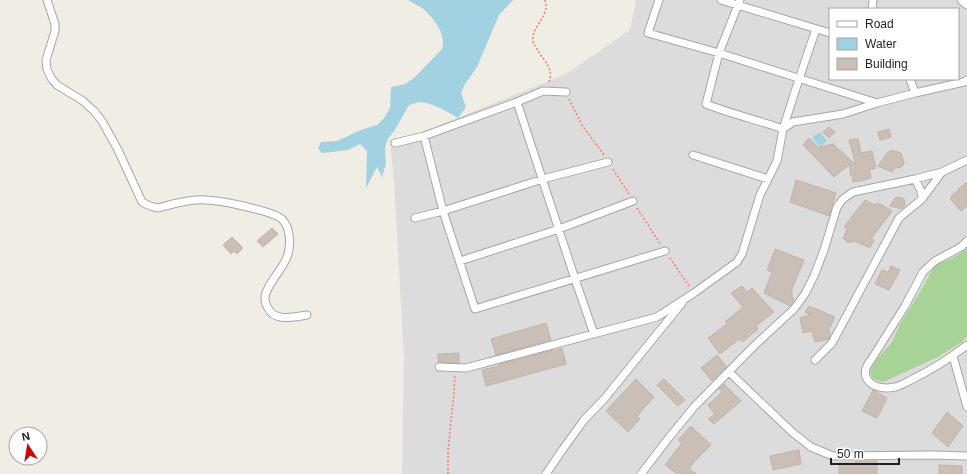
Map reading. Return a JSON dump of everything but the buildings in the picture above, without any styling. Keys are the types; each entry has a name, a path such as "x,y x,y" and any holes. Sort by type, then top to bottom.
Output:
{"street":[{"path":"47,0 55,24 55,31 46,60 47,69 51,78 57,85 83,101 94,110 102,121 118,150 142,202 158,208 189,201 206,200 253,208 278,216 284,220 290,239 289,253 286,262 266,293 264,299 269,310 275,315 282,317 307,315"},
{"path":"659,0 648,33 719,53 877,103"},
{"path":"721,0 739,2 829,33"},
{"path":"961,0 967,5"},
{"path":"739,2 719,53 706,104 723,111 783,129"},
{"path":"438,367 466,368 657,317 737,262 742,254 760,195 777,161 783,129 816,29"},
{"path":"910,80 915,93"},
{"path":"783,129 793,122 843,114 877,103 967,80"},
{"path":"395,143 424,136 543,91 566,92"},
{"path":"517,102 594,334"},
{"path":"424,136 444,211 476,309 665,251"},
{"path":"693,155 768,179"},
{"path":"641,474 694,407 754,346 794,309 805,294 814,276 837,207 843,199 853,192 942,172 967,160"},
{"path":"415,218 444,211 543,179 608,162"},
{"path":"815,360 832,343 899,218 922,199 942,172"},
{"path":"915,179 922,191 922,199"},
{"path":"460,261 559,228 633,201"},
{"path":"967,241 961,247 934,261 923,272 905,306 871,360 866,365 865,373 868,381 875,386 885,388 896,387 917,377 953,356 967,345"},
{"path":"546,474 584,420 605,398 687,297"},
{"path":"953,356 967,407"},
{"path":"729,372 792,432 811,447 833,456 967,456"}],"path":[{"path":"543,91 549,82 551,73 533,42 534,32 546,7 545,0"},
{"path":"566,92 582,125 694,293"},
{"path":"448,474 448,451 455,367"}],"shaded area":[{"path":"636,0 967,0 967,474 402,474 404,358 394,181 390,140 423,132 566,74 630,30"}],"green space":[{"path":"967,249 967,336 962,342 938,357 883,382 873,379 870,372 873,364 892,342 899,326 935,265 953,258"}],"water":[{"path":"408,0 513,0 499,15 477,67 465,84 461,93 466,107 458,118 445,110 423,102 409,105 388,139 385,147 386,164 382,177 377,167 366,188 367,151 360,144 348,150 322,153 318,148 321,142 337,141 361,130 377,125 385,117 390,108 391,87 405,84 414,78 442,49 443,38 434,21 422,8"},
{"path":"820,132 827,141 820,147 812,138"}]}
